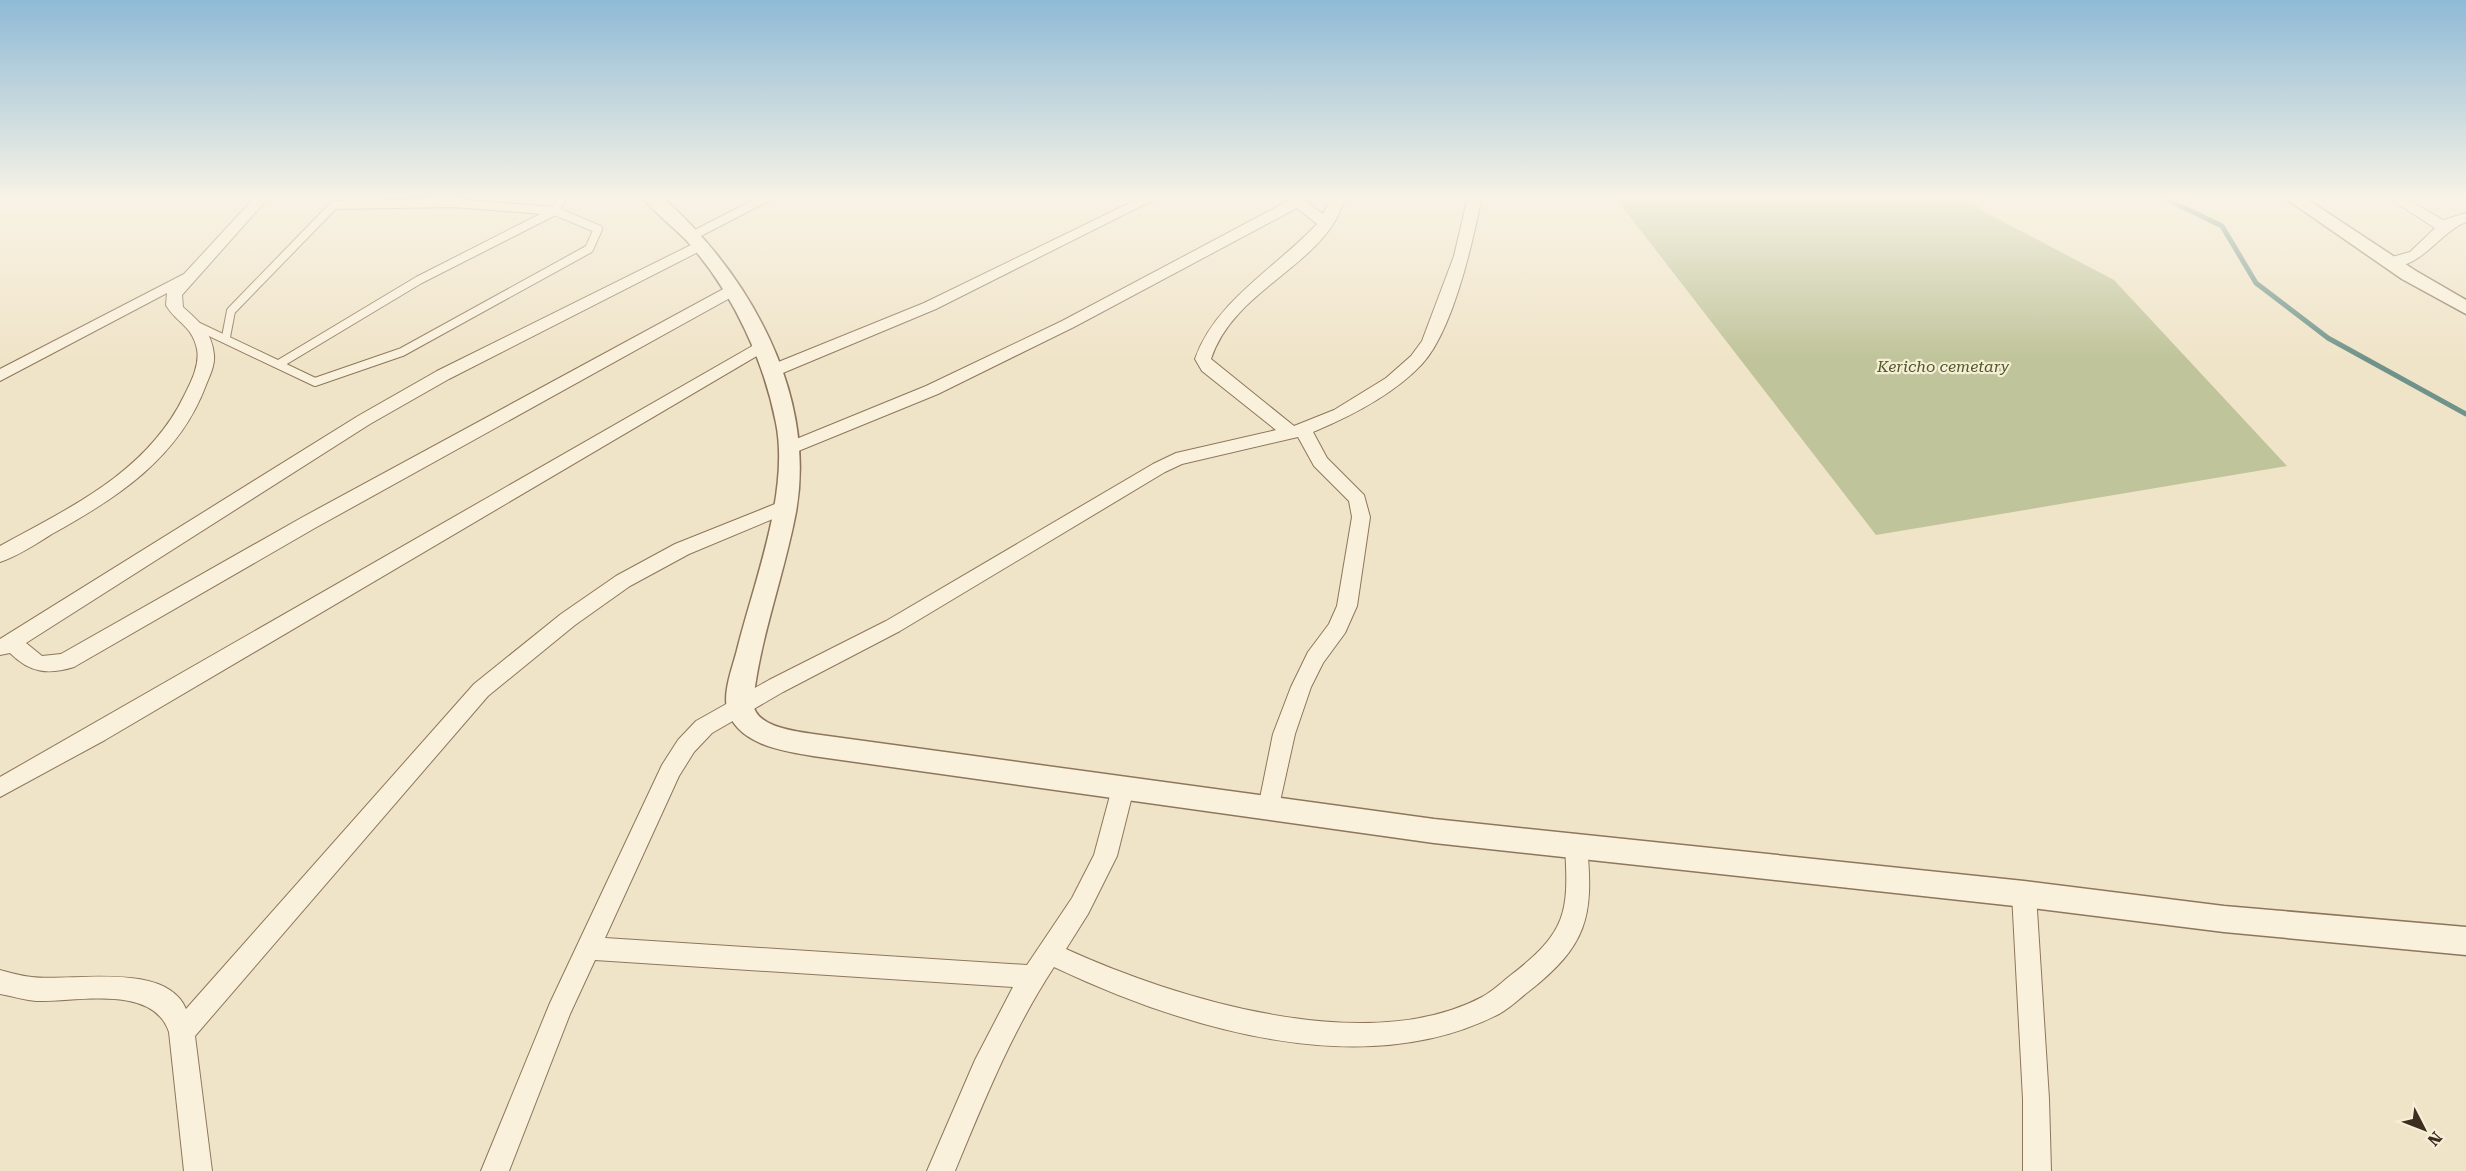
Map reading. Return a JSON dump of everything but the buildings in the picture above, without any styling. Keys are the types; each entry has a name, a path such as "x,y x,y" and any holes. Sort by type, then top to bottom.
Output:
{"street":[{"path":"0,555 113,489 146,465 166,444 184,418 206,360 205,348 195,325 179,313 173,298 213,251"},
{"path":"677,251 374,414 6,645 42,666 67,661 308,523 733,290"},
{"path":"705,251 733,290 772,371 790,448 785,506 760,599 739,706 748,723 787,741 1434,831 2024,894 2224,919 2466,941"},
{"path":"772,371 930,306 1043,251"},
{"path":"790,448 932,390 1058,329 1199,251"},
{"path":"1269,808 1284,734 1301,687 1315,658 1338,628 1347,606 1361,517 1358,500 1349,488 1320,462 1297,432 1208,367 1203,356 1220,327 1243,300 1300,251"},
{"path":"495,1171 587,948 670,771 686,746 704,727 739,706 892,626 1176,459 1297,432 1366,399 1392,382 1424,351 1440,318 1463,251"},
{"path":"2374,251 2466,308"},
{"path":"2391,262 2422,251"},
{"path":"0,376 191,274"},
{"path":"0,788 97,734 761,346"},
{"path":"182,1032 481,690 525,652 623,581 705,537 785,506"},
{"path":"941,1171 984,1069 1033,977 1080,906 1105,856 1123,788"},
{"path":"1048,953 1130,989 1250,1024 1352,1035 1399,1034 1468,1016 1520,988 1558,948 1573,927 1579,912 1576,846"},
{"path":"2024,894 2036,1100 2037,1171"},
{"path":"587,948 1033,977"},
{"path":"0,982 33,989 131,988 157,997 175,1012 182,1032 198,1171"}],"lane":[{"path":"226,337 231,310 289,251"},
{"path":"279,364 419,280 477,251"},
{"path":"195,325 226,337 315,382 402,352 586,251"}],"green space":[{"name":"Kericho cemetary","path":"1656,251 2058,251 2114,280 2287,466 1876,535"}],"waterway":[{"path":"2237,251 2256,283 2328,338 2466,414"}]}
